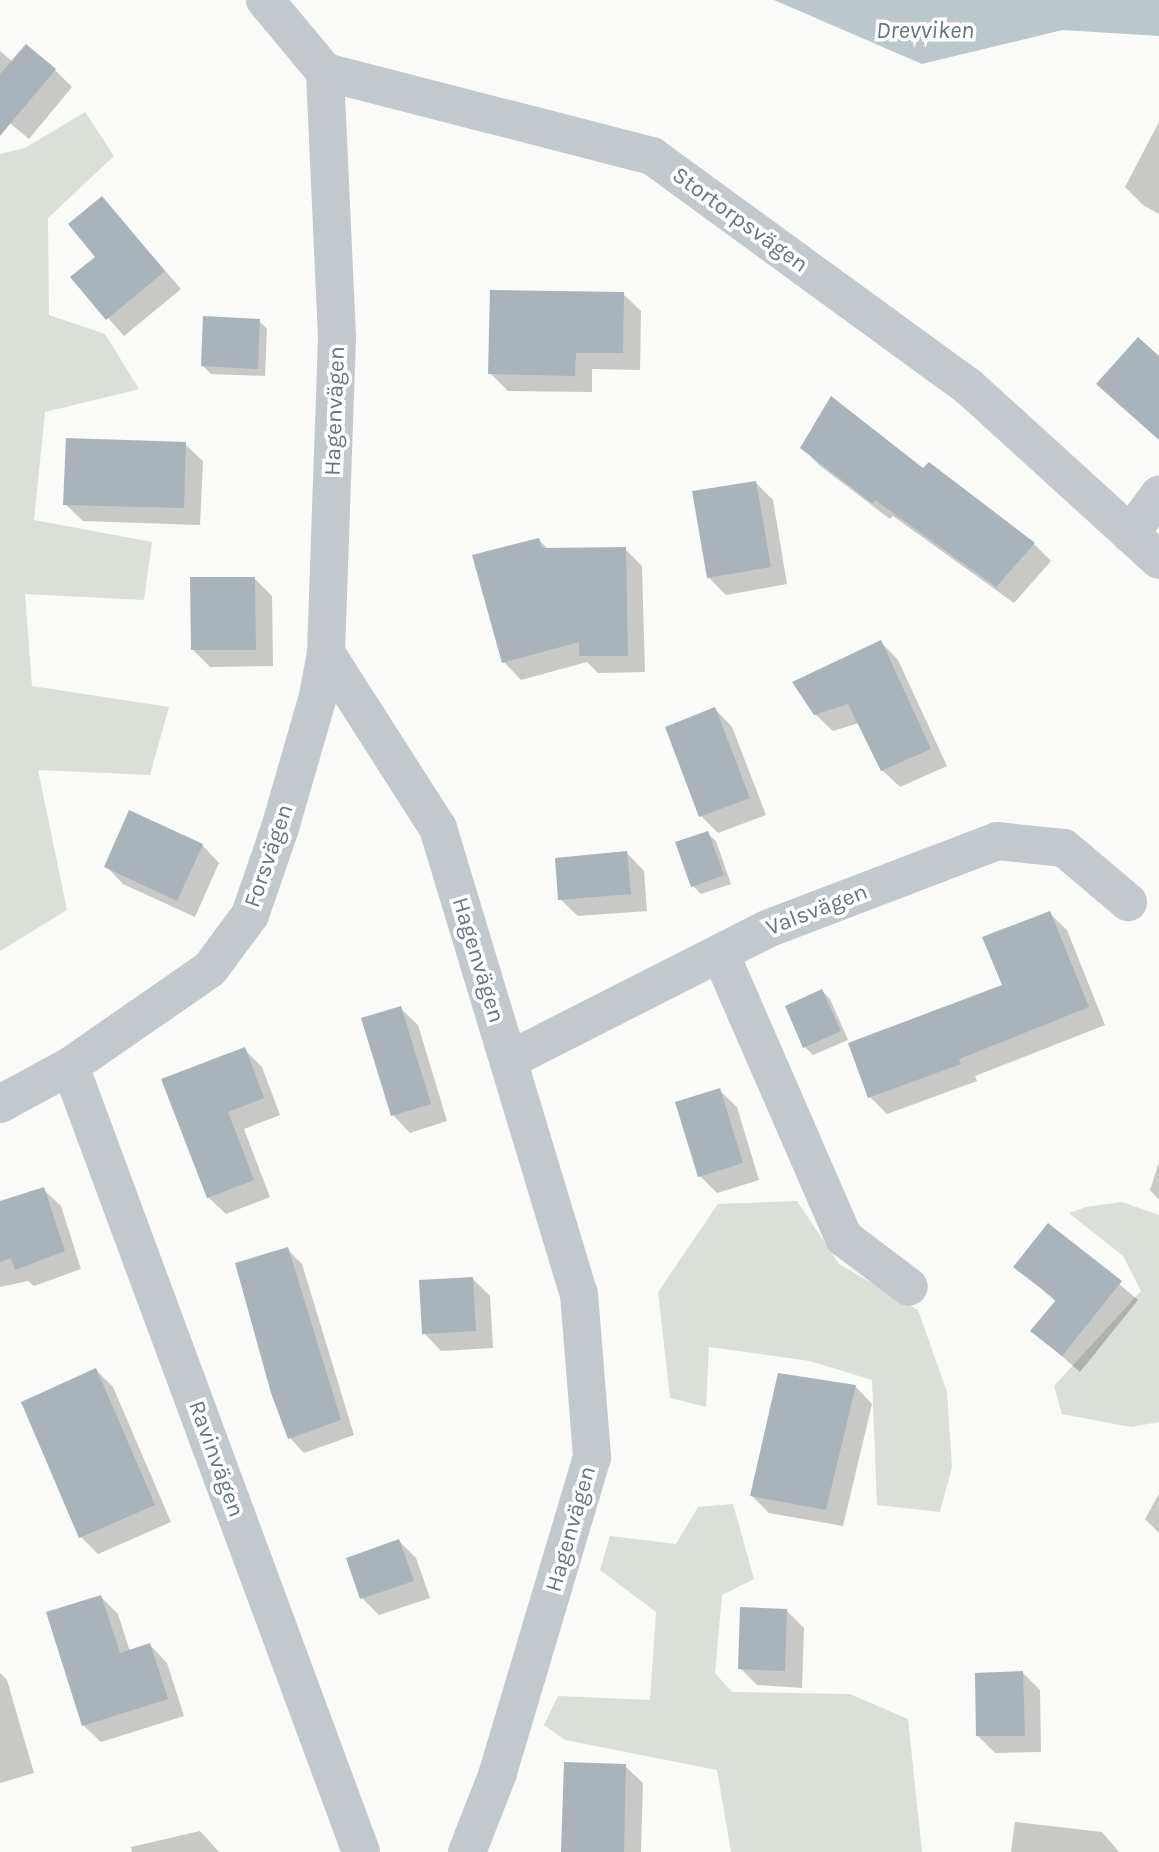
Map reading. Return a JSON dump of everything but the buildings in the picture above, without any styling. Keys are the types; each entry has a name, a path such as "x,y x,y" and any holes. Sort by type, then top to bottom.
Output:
{"street":[{"path":"265,0 325,72"},
{"name":"Stortorpsvägen","path":"325,72 652,156 970,387 1159,560"},
{"name":"Hagenvägen","path":"325,72 337,337 327,653 438,828 579,1294 592,1457 498,1773 467,1852"},
{"path":"1130,534 1159,495"},
{"name":"Forsvägen","path":"0,1104 71,1066 210,969 250,915 281,828 318,696 327,653"},
{"name":"Valsvägen","path":"509,1060 767,929 997,841 1064,848 1128,902"},
{"path":"720,953 844,1238 909,1287"},
{"name":"Ravinvägen","path":"71,1066 361,1852"}],"shaded area":[{"path":"85,112 114,156 48,218 49,315 105,334 139,389 45,412 34,520 152,542 144,600 25,594 32,686 169,707 150,775 38,770 67,910 0,951 0,154 25,148"},
{"path":"797,1201 839,1264 918,1310 947,1392 952,1467 940,1512 877,1505 872,1380 810,1361 709,1347 706,1407 670,1398 658,1292 718,1204"},
{"path":"1122,1202 1159,1215 1159,1422 1131,1427 1062,1414 1054,1386 1141,1291 1123,1256 1069,1213 1086,1207"},
{"path":"733,1504 754,1579 722,1595 715,1673 732,1692 850,1694 908,1719 922,1852 731,1852 717,1770 565,1740 544,1725 558,1696 650,1700 656,1612 600,1570 610,1536 676,1544 698,1507"}],"water":[{"name":"Drevviken","path":"774,0 1159,0 1159,36 1063,30 922,64"}]}
